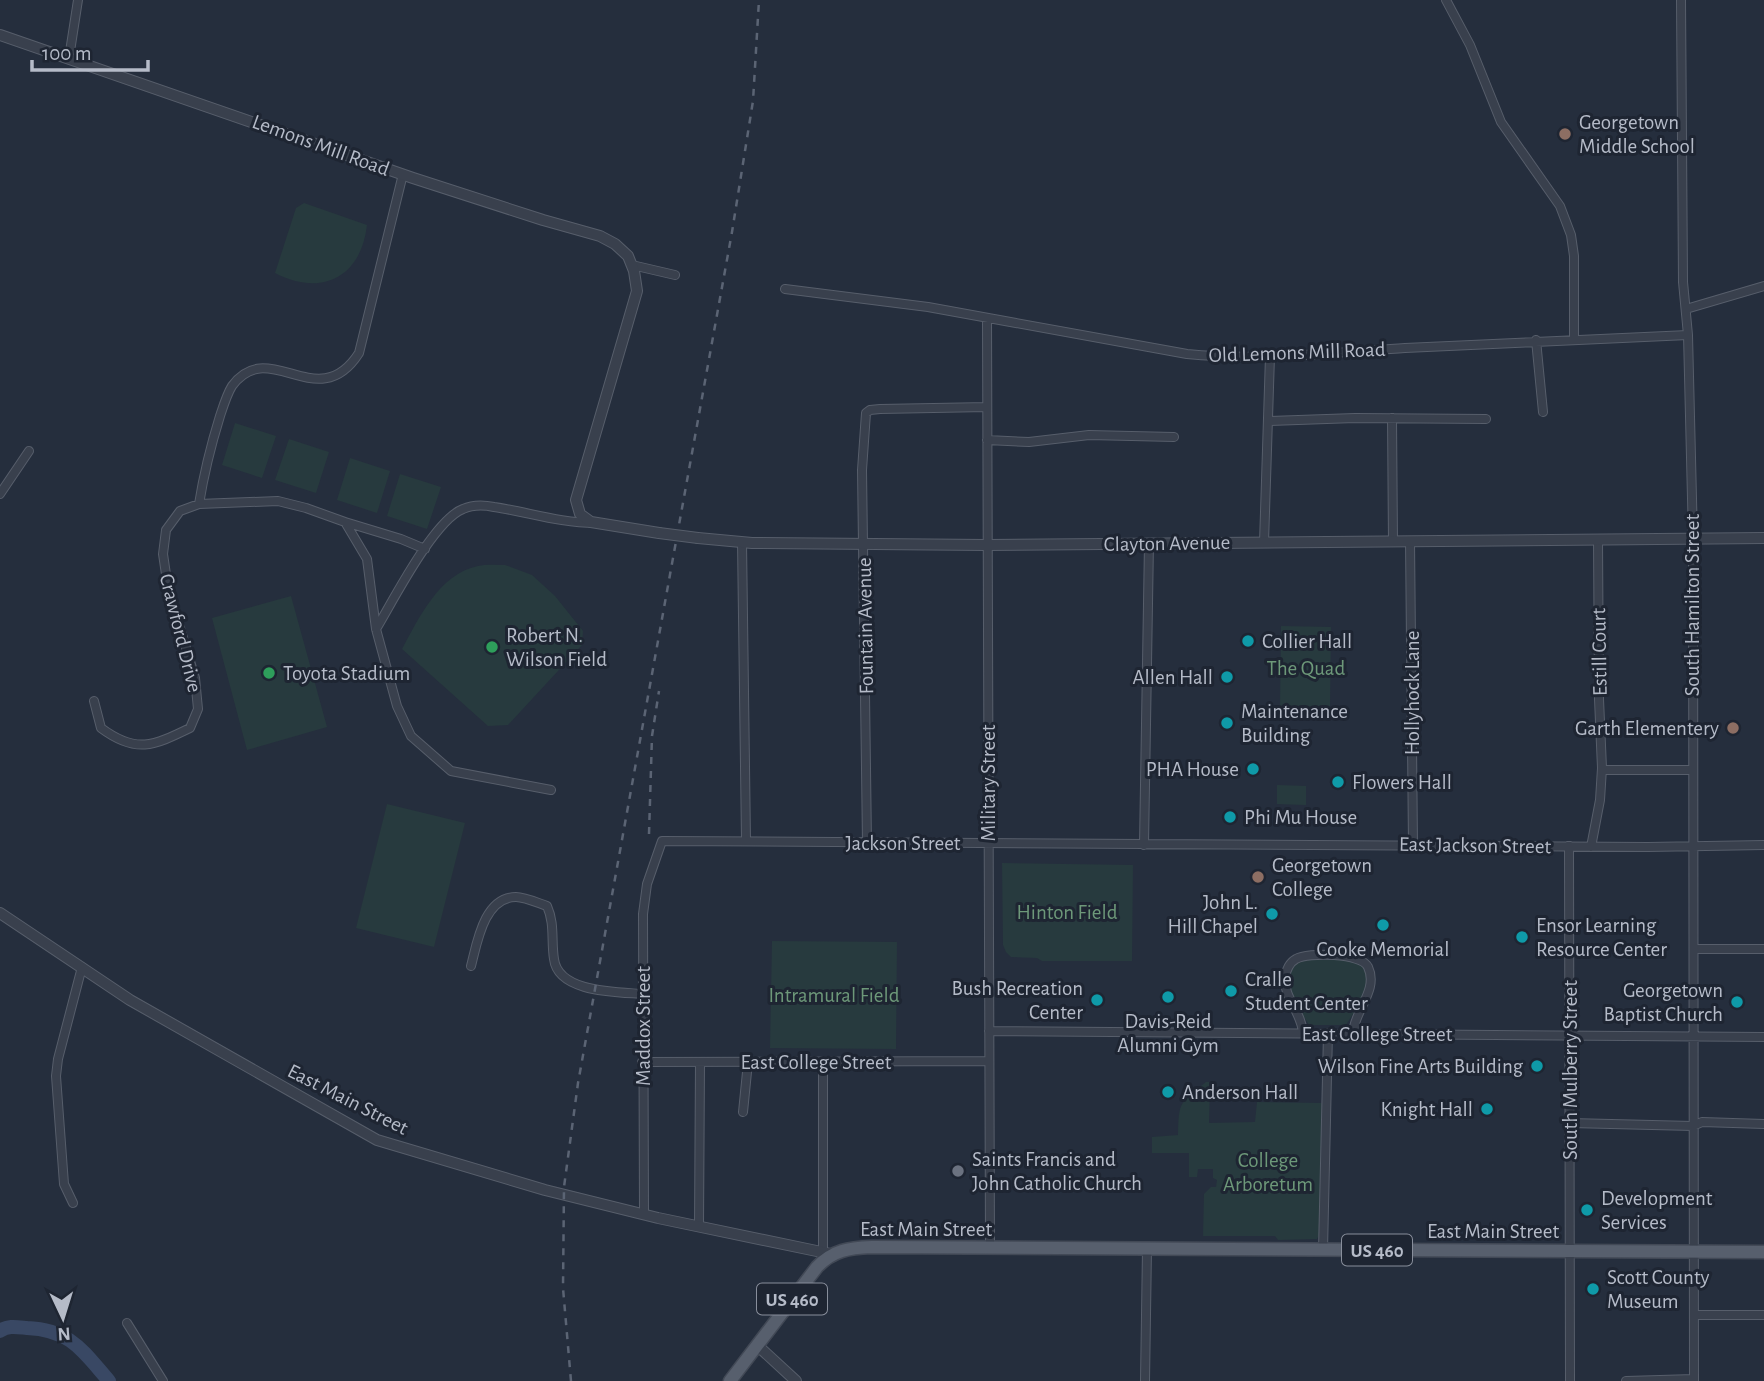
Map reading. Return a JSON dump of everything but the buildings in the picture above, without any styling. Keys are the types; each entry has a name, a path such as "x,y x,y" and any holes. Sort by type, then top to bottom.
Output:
{"main road":[{"name":"East Main Street","path":"827,1253 872,1247 1764,1252"},
{"name":"US 460","path":"730,1381 827,1253"}],"street":[{"path":"69,58 78,0"},
{"path":"1446,0 1470,45 1501,122 1560,206 1571,235 1574,256 1574,339"},
{"name":"South Hamilton Street","path":"1681,0 1683,282 1688,335 1693,539 1694,1380"},
{"name":"Lemons Mill Road","path":"0,35 404,174 600,236 620,247 632,265"},
{"path":"404,174 359,353 350,366 337,376 324,380 314,380 265,367 246,373 232,386 206,462 199,504 278,501 401,538 425,550"},
{"path":"594,523 584,518 578,509 576,496 635,299 636,280 632,265 675,275"},
{"path":"1686,309 1764,286"},
{"name":"Old Lemons Mill Road","path":"785,289 928,307 1187,354 1218,357 1536,340 1688,335"},
{"name":"Military Street","path":"987,318 990,1248"},
{"path":"1536,340 1543,412"},
{"path":"1264,542 1270,356"},
{"name":"Fountain Avenue","path":"867,843 862,470 865,418 868,411 880,409 987,407"},
{"path":"1392,418 1393,542"},
{"path":"1269,421 1486,419"},
{"path":"987,440 1029,442 1089,435 1174,437"},
{"path":"0,494 29,451"},
{"name":"Crawford Drive","path":"94,701 101,728 127,744 141,745 165,740 190,729 198,709 195,678 168,588 163,554 166,530 180,511 199,504"},
{"path":"376,629 438,529 453,514 473,506 493,507 578,523 594,523"},
{"path":"345,522 367,559 376,629 397,706 411,736 451,771 551,790"},
{"name":"Clayton Avenue","path":"594,523 742,542 986,545 1764,538"},
{"name":"Estill Court","path":"1591,847 1600,800 1602,770 1598,540"},
{"name":"Hollyhock Lane","path":"1410,541 1413,845"},
{"path":"742,542 746,841"},
{"path":"1144,845 1149,544"},
{"path":"1602,770 1693,769"},
{"name":"Jackson Street","path":"662,841 1144,845"},
{"name":"Maddox Street","path":"644,1214 643,914 647,884 662,841"},
{"name":"East Jackson Street","path":"1144,845 1764,845"},
{"name":"South Mulberry Street","path":"1569,846 1570,1381"},
{"path":"471,965 479,934 489,913 502,901 515,897 547,906 553,920 556,969 569,980 594,990 643,994"},
{"name":"East Main Street","path":"0,913 130,1000 377,1140 545,1190 699,1227 827,1253"},
{"path":"1694,949 1764,949"},
{"path":"1303,1033 1302,1023 1285,985 1285,974 1289,967 1294,960 1305,956 1348,956 1366,963 1371,986 1353,1023 1353,1034"},
{"path":"73,1203 64,1184 56,1076 59,1053 82,967"},
{"name":"East College Street","path":"989,1031 1764,1037"},
{"path":"1323,1250 1328,1033"},
{"name":"East College Street","path":"642,1062 989,1061"},
{"path":"699,1227 700,1062"},
{"path":"743,1112 748,1062"},
{"path":"823,1062 827,1253"},
{"path":"1570,1123 1693,1126 1702,1122 1764,1124"},
{"path":"1145,1381 1147,1249"},
{"path":"1694,1315 1764,1315"},
{"path":"127,1323 163,1381"},
{"path":"757,1345 796,1381"},
{"path":"1626,1381 1694,1380"}],"green space":[{"path":"304,203 367,225 357,258 336,278 308,283 275,273 296,208"},
{"path":"235,423 276,436 262,478 222,465"},
{"path":"289,439 329,452 316,493 275,480"},
{"path":"350,458 390,471 377,513 337,500"},
{"path":"400,474 441,487 427,529 387,516"},
{"name":"Robert N. Wilson Field","path":"505,565 532,575 555,596 583,631 582,645 508,725 488,726 402,649 432,599 452,578 478,566"},
{"name":"Toyota Stadium","path":"291,596 327,727 247,750 212,618"},
{"name":"The Quad","path":"1281,626 1331,627 1330,709 1280,709"},
{"path":"1277,785 1306,786 1306,805 1277,804"},
{"path":"387,804 465,823 434,947 356,928"},
{"name":"Hinton Field","path":"1002,863 1133,865 1132,961 1042,961 1037,958 1011,957 1003,945"},
{"name":"Intramural Field","path":"772,941 897,942 896,1049 770,1048"},
{"path":"1301,960 1350,960 1363,966 1367,982 1365,989 1346,1025 1309,1025 1295,1001 1289,983 1293,967"},
{"name":"College Arboretum","path":"1209,1082 1210,1088 1209,1123 1255,1122 1257,1102 1322,1103 1317,1239 1203,1236 1204,1194 1211,1187 1216,1187 1217,1180 1213,1178 1213,1169 1198,1169 1197,1177 1189,1177 1189,1153 1152,1153 1152,1137 1178,1135 1182,1104"}],"waterway":[{"path":"0,1331 9,1327 20,1327 65,1337 83,1351 109,1381"}],"railway":[{"path":"571,1381 563,1288 564,1187 578,1083 732,232 753,101 759,0"},
{"path":"649,834 652,736 659,691"}],"place":[{"name":"Georgetown Middle School","path":"1565,134"},
{"name":"Collier Hall","path":"1248,641"},
{"name":"Robert N. Wilson Field","path":"492,647"},
{"name":"Toyota Stadium","path":"269,673"},
{"name":"Allen Hall","path":"1227,677"},
{"name":"Maintenance Building","path":"1227,723"},
{"name":"Garth Elementery","path":"1733,728"},
{"name":"PHA House","path":"1253,769"},
{"name":"Flowers Hall","path":"1338,782"},
{"name":"Phi Mu House","path":"1230,817"},
{"name":"Georgetown College","path":"1258,877"},
{"name":"John L. Hill Chapel","path":"1272,914"},
{"name":"Cooke Memorial","path":"1383,925"},
{"name":"Ensor Learning Resource Center","path":"1522,937"},
{"name":"Cralle Student Center","path":"1231,991"},
{"name":"Davis-Reid Alumni Gym","path":"1168,997"},
{"name":"Bush Recreation Center","path":"1097,1000"},
{"name":"Georgetown Baptist Church","path":"1737,1002"},
{"name":"Wilson Fine Arts Building","path":"1537,1066"},
{"name":"Anderson Hall","path":"1168,1092"},
{"name":"Knight Hall","path":"1487,1109"},
{"name":"Saints Francis and John Catholic Church","path":"958,1171"},
{"name":"Development Services","path":"1587,1210"},
{"name":"Scott County Museum","path":"1593,1289"}]}
